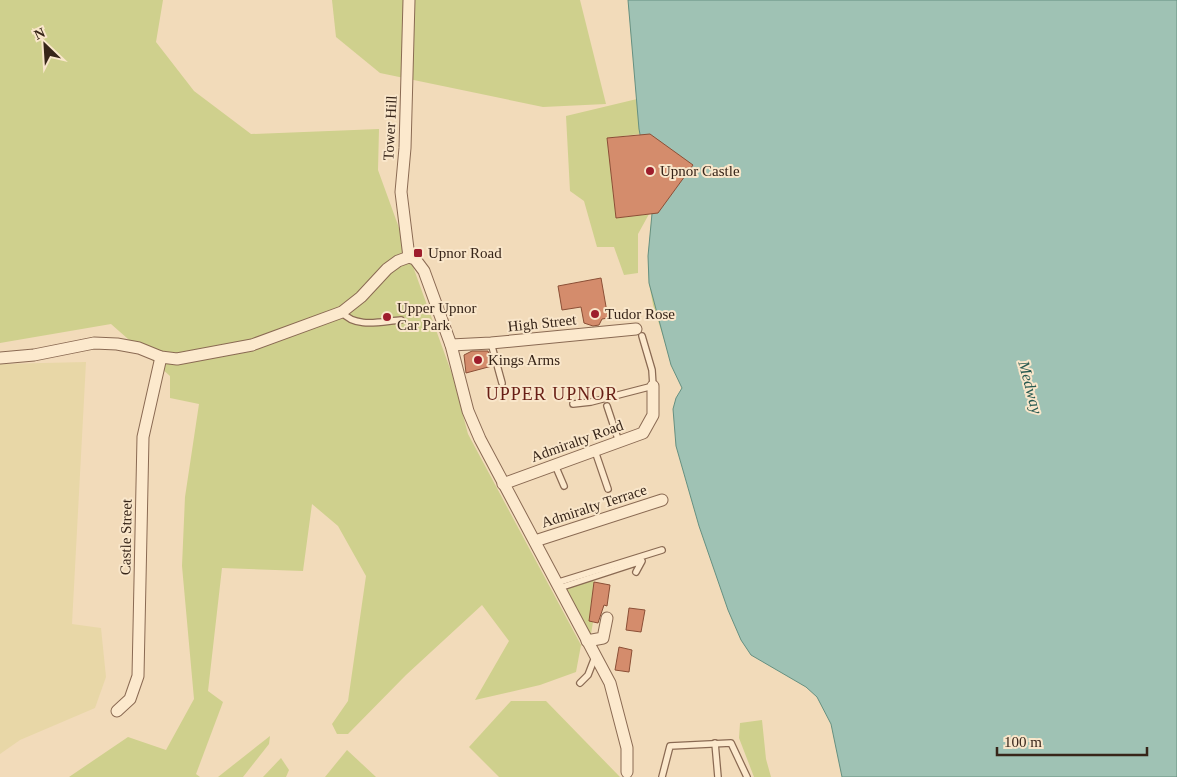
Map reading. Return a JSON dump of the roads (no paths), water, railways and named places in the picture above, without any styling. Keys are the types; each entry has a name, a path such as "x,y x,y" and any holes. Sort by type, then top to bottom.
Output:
{"street":[{"name":"Tower Hill","path":"409,0 404,148 400,192 409,257"},
{"path":"0,358 34,355 94,343 118,344 140,348 161,357 177,360 252,345 342,312 361,297 387,269 398,261 409,257 415,259 424,270 451,345 468,411 503,484 610,683 627,748 625,774"},
{"name":"High Street","path":"451,345 639,332"},
{"name":"Castle Street","path":"117,711 130,698 138,676 143,437 161,357"},
{"name":"Admiralty Road","path":"503,484 643,433 653,415 653,386"},
{"name":"Admiralty Terrace","path":"535,541 662,500"},
{"path":"587,641 602,638 607,618"}],"lane":[{"path":"342,312 347,318 358,322 401,320"},
{"path":"573,404 591,402 653,386 652,370 639,332"},
{"path":"492,343 502,383"},
{"path":"607,406 619,442"},
{"path":"595,451 608,490"},
{"path":"555,465 564,486"},
{"path":"558,585 662,550"},
{"path":"558,585 642,561 636,572"},
{"path":"580,682 588,675 595,657"},
{"path":"715,743 718,777"},
{"path":"662,777 670,746 715,743 733,744 747,777"}],"water":[{"name":"Medway","path":"628,0 1177,0 1177,777 842,777 831,724 817,697 806,687 751,655 741,640 728,610 699,526 676,446 673,409 676,398 682,388 671,365 649,283 648,256 653,203 639,129"}],"place":[{"name":"Upnor Castle","path":"650,171"},
{"name":"Upnor Road","path":"418,253"},
{"name":"Tudor Rose","path":"595,314"},
{"name":"Upper Upnor Car Park","path":"387,317"},
{"name":"Kings Arms","path":"478,360"}],"district":[{"name":"UPPER UPNOR","path":"552,394"}]}
